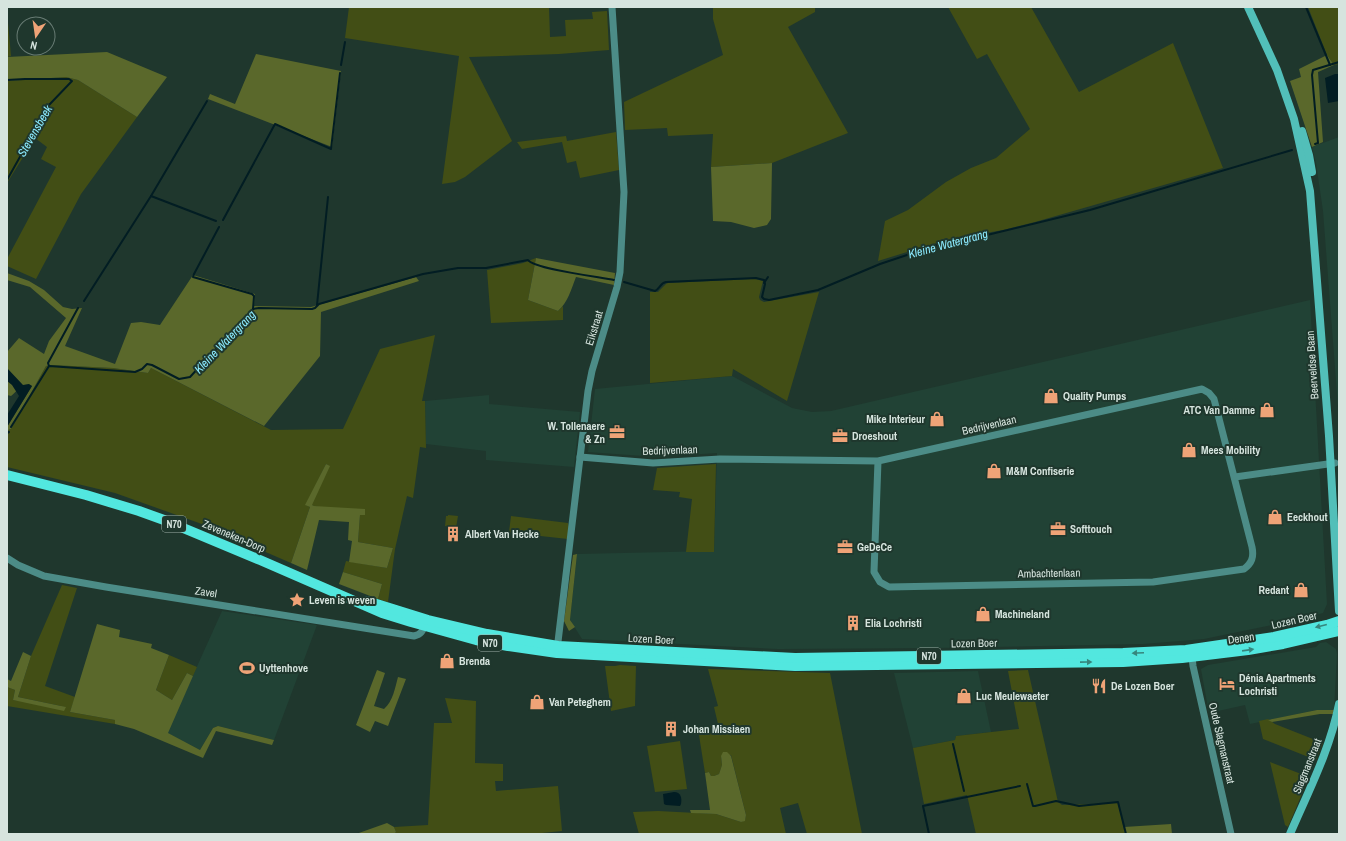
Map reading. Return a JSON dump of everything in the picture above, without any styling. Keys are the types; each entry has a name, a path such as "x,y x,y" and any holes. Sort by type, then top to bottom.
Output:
{"main road":[{"name":"Beerveldse Baan","path":"1248,7 1277,70 1294,119 1306,168 1312,208 1339,528"},
{"name":"Beerveldse Baan","path":"1333,464 1339,612"},
{"name":"Zeveneken-Dorp","path":"7,475 146,513 188,529 334,592 346,594 412,619 558,650"},
{"name":"Lozen Boer","path":"558,650 795,658 1123,653 1186,650 1231,644 1302,631 1339,621"},
{"name":"Denen","path":"1192,657 1283,644 1339,631"},
{"name":"Lozen Boer","path":"558,650 795,666 1123,662 1192,657"},
{"name":"Slagmanstraat","path":"1290,834 1327,747 1339,704"}],"street":[{"name":"Eikstraat","path":"558,650 588,391 592,371 620,272 624,192 612,7"},
{"name":"Bedrijvenlaan","path":"580,457 653,464 720,459 878,461 1202,389 1209,393 1214,399 1235,477"},
{"name":"Ambachtenlaan","path":"878,461 874,572 880,582 889,587 1153,582 1244,569 1249,565 1253,554 1235,477"},
{"path":"1235,477 1333,464"},
{"name":"Zavel","path":"7,558 18,565 44,576 106,588 406,635 419,635 426,623"},
{"path":"406,635 412,619"},
{"name":"Oude Slagmanstraat","path":"1192,657 1231,834"}],"shaded area":[{"path":"1339,137 1339,420 1323,211 1316,163 1312,147"},
{"path":"1310,300 1327,604 1323,613 1204,639 1143,644 936,648 778,649 582,639 570,620 577,554 714,551 717,453 657,457 588,452 595,389 732,376 792,408 812,412 831,411"},
{"path":"489,395 489,404 580,412 574,467 486,460 486,451 426,444 425,401"},
{"path":"222,611 317,625 274,740 218,726 213,728 200,750 167,733"},
{"path":"1326,642 1336,649 1337,654 1334,710 1317,710 1250,724 1245,705 1209,713 1201,669 1208,665 1316,647 1320,643"},
{"path":"978,671 991,732 956,736 955,740 913,748 894,673"}],"green space":[{"path":"349,7 549,7 550,37 566,36 565,20 593,19 592,12 607,11 609,50 559,54 469,57 512,141 465,177 455,182 442,184 459,56 345,38"},
{"path":"713,7 815,7 815,12 788,27 848,133 772,163 711,167 713,134 668,136 667,128 625,130 624,102 723,55 713,19"},
{"path":"948,7 1031,7 1079,92 1173,43 1223,168 1035,222 1003,230 946,240 878,261 885,221 908,210 946,182 971,168 996,158 1030,129 987,54 977,59"},
{"path":"1308,7 1339,7 1339,64 1334,65 1327,55"},
{"path":"7,11 11,56 7,57"},
{"path":"107,52 167,77 137,117 78,80 66,77 7,81 7,57 56,56 56,55"},
{"path":"256,54 341,71 332,147 208,99 210,94 235,104"},
{"path":"1327,55 1334,65 1318,72 1323,142 1312,147 1290,81 1301,77 1299,69"},
{"path":"66,77 78,80 137,117 81,194 36,279 7,266 7,259 56,167 41,159 47,147 35,138 7,183 7,81"},
{"path":"616,132 619,170 580,178 576,161 567,163 562,142 522,149 517,142 566,136 567,141"},
{"path":"772,163 771,219 767,225 754,228 731,222 713,221 711,167"},
{"path":"536,258 528,300 558,311 563,306 563,320 491,323 487,270 523,263"},
{"path":"536,258 615,273 614,285 576,277 567,300 558,311 528,300"},
{"path":"7,273 29,281 44,290 63,307 72,309 82,308 65,346 115,364 131,323 141,322 160,325 193,275 255,294 254,306 311,307 416,277 419,281 321,312 320,356 264,426 151,368 148,373 113,368 51,365 46,366 11,429 8,430 7,427 32,386 23,386 11,396 7,395 7,352 19,338 44,354 49,341 66,318 30,287 7,280"},
{"path":"755,279 763,281 759,297 760,300 764,302 819,292 787,401 733,369 732,376 650,383 650,292 658,292 668,283"},
{"path":"435,335 422,401 425,401 426,448 420,447 413,498 407,496 395,549 388,602 378,599 382,584 343,572 346,561 387,568 393,548 358,542 360,515 311,505 329,466 326,464 306,505 310,507 291,563 199,523 115,493 7,467 7,431 11,429 46,366 113,368 148,373 151,368 271,430 343,429 380,349"},
{"path":"326,464 330,466 312,505 365,509 365,515 360,515 358,542 393,548 387,568 349,562 352,541 348,540 349,522 319,520 307,570 291,563 310,507 305,505"},
{"path":"716,464 714,552 686,552 692,499 679,497 680,492 653,490 657,468"},
{"path":"446,516 458,516 456,528 445,526"},
{"path":"511,516 568,523 568,539 513,533 508,540"},
{"path":"577,554 570,620 575,627 569,631 564,621 573,555"},
{"path":"343,572 382,584 378,599 339,584"},
{"path":"62,585 77,588 45,686 75,697 70,712 115,720 115,724 7,706 7,687 15,690 13,700 66,707 18,697 31,656"},
{"path":"97,624 120,630 119,637 152,644 151,648 169,655 156,690 172,700 187,673 193,676 168,733 200,750 213,728 218,726 274,740 272,745 216,731 203,758 134,729 115,724 115,720 70,712"},
{"path":"23,652 31,656 18,697 66,707 64,711 13,700 15,690 7,687 7,679 11,681"},
{"path":"169,655 197,667 193,676 187,673 172,700 156,690"},
{"path":"605,666 636,666 635,706 611,711"},
{"path":"708,669 830,673 862,834 807,834 798,803 780,808 786,834 639,834 633,812 658,811 716,814 741,822 745,820 746,815 731,755 721,756 722,765 719,774 711,776 709,772 705,773 698,729 718,724 714,707 718,706"},
{"path":"377,670 385,673 374,706 384,709 392,698 398,677 406,679 388,726 375,721 370,732 356,725"},
{"path":"1028,670 1058,802 1062,805 1118,803 1125,834 976,834 967,795 924,804 913,748 955,740 956,736 1019,729 1008,671"},
{"path":"445,698 476,701 475,763 503,764 503,781 495,781 496,791 558,786 562,831 532,834 394,834 396,832 394,827 428,825 434,723 452,723"},
{"path":"1317,710 1334,710 1333,714 1320,714 1272,722 1268,720"},
{"path":"1268,719 1275,724 1323,743 1316,760 1263,739 1259,721"},
{"path":"680,741 687,789 655,792 647,746"},
{"path":"723,752 727,752 731,756 746,815 745,821 741,822 716,814 691,813 690,810 710,810 705,773 709,772 711,776 719,774 722,765 721,756"},
{"path":"1270,762 1309,777 1288,827 1285,825"},
{"path":"387,823 394,827 396,832 394,834 356,834"},
{"path":"1171,824 1172,834 1125,834 1124,827"}],"water":[{"path":"1339,74 1339,101 1328,103 1325,78"},
{"path":"7,368 23,385 29,384 32,386 7,427 7,415 19,396 12,385 7,381"},
{"path":"674,792 678,793 681,798 680,806 664,804 663,794"}],"waterway":[{"path":"1306,7 1330,65"},
{"path":"341,65 345,42"},
{"name":"Kleine Watergrang","path":"1315,144 1318,143 1312,75 1313,70 1339,62"},
{"path":"223,220 275,124 331,149 340,73"},
{"name":"Stevensbeek","path":"7,80 69,79 72,81 49,105 7,180"},
{"path":"151,196 207,101"},
{"name":"Kleine Watergrang","path":"624,282 655,291 666,282 756,278 764,280 765,284 762,297 769,300 818,290 880,264 937,245 987,235 1090,210 1292,150"},
{"path":"84,301 151,196 216,221"},
{"path":"317,305 328,197"},
{"path":"219,227 193,277 252,294 254,296 253,309"},
{"name":"Kleine Watergrang","path":"11,427 49,366 135,372 142,369 147,364 152,365 179,379 190,377 253,309 312,309 319,304 423,274 458,268 486,268 528,260 554,269 614,280"},
{"name":"Kleine Watergrang","path":"764,283 768,277"},
{"path":"49,366 48,363 78,308"},
{"path":"953,744 964,791"},
{"path":"1027,784 1033,806 1056,801 1079,806 1118,802 1126,834"},
{"path":"929,834 923,806 1020,786"}],"place":[{"name":"Quality Pumps","path":"1051,396"},
{"name":"ATC Van Damme","path":"1267,410"},
{"name":"Mike Interieur","path":"937,419"},
{"name":"W. Tollenaere & Zn","path":"617,432"},
{"name":"Droeshout","path":"840,436"},
{"name":"Mees Mobility","path":"1189,450"},
{"name":"M&M Confiserie","path":"994,471"},
{"name":"Eeckhout","path":"1275,517"},
{"name":"Softtouch","path":"1058,529"},
{"name":"Albert Van Hecke","path":"453,534"},
{"name":"GeDeCe","path":"845,547"},
{"name":"Redant","path":"1301,590"},
{"name":"Leven is weven","path":"297,600"},
{"name":"Machineland","path":"983,614"},
{"name":"Elia Lochristi","path":"853,623"},
{"name":"Brenda","path":"447,661"},
{"name":"Uyttenhove","path":"247,668"},
{"name":"Dénia Apartments Lochristi","path":"1227,684"},
{"name":"De Lozen Boer","path":"1099,686"},
{"name":"Luc Meulewaeter","path":"964,696"},
{"name":"Van Peteghem","path":"537,702"},
{"name":"Johan Missiaen","path":"671,729"}]}
